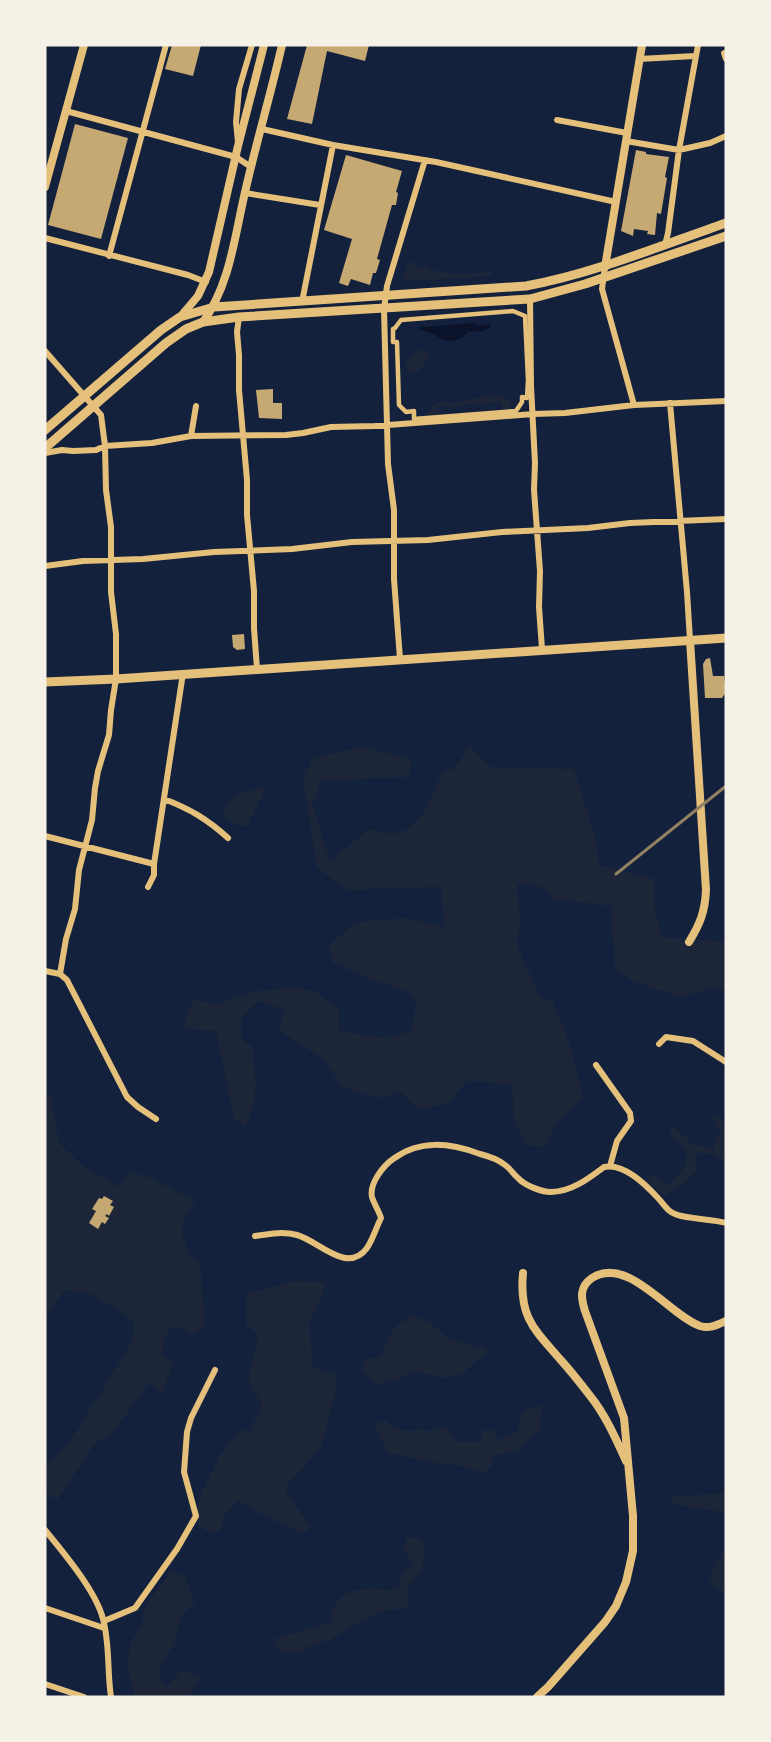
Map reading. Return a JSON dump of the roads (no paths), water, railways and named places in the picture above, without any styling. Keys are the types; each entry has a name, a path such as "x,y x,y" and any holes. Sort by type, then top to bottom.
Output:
{"main road":[{"path":"45,430 180,316 214,307 526,286 553,282 605,272 664,244 726,223"},
{"path":"45,448 166,343 186,329 203,322 240,317 530,299 605,272 726,236"},
{"path":"45,682 726,638"}],"street":[{"path":"45,187 84,45"},
{"path":"109,256 166,45"},
{"path":"238,146 236,122 238,89 252,45"},
{"path":"180,316 193,303 206,282 264,45"},
{"path":"203,322 214,307 226,277 282,45"},
{"path":"634,405 602,289 642,45"},
{"path":"664,244 669,233 679,150 698,45"},
{"path":"639,59 695,56"},
{"path":"66,111 236,157 252,167"},
{"path":"557,120 679,150 726,136"},
{"path":"262,129 333,145 424,160 531,182 616,202"},
{"path":"302,302 333,145"},
{"path":"400,659 394,579 394,510 388,464 384,309 387,286 424,160"},
{"path":"245,193 320,205"},
{"path":"45,238 189,275 206,282"},
{"path":"530,299 534,490 540,571 538,607 542,649"},
{"path":"513,311 525,316 527,398 522,397 522,402 516,411 414,418 414,411 406,412 399,405 397,342 393,342 393,329 401,320 513,311"},
{"path":"240,317 237,332 248,480 247,515 254,591 257,669"},
{"path":"45,351 102,416 106,490 111,528 111,592 116,634 116,679 109,735 98,771 92,820 79,870 75,909 66,939 60,974"},
{"path":"45,453 62,450 96,450 105,446 152,443 191,436 286,435 331,427 576,412 634,405 726,401"},
{"path":"670,403 687,592 706,890 705,906 700,923 689,942"},
{"path":"191,436 196,406"},
{"path":"45,566 70,562 292,549 352,542 428,540 630,523 726,519"},
{"path":"148,887 154,875 183,673"},
{"path":"164,799 189,809 228,838"},
{"path":"45,836 154,864"},
{"path":"45,970 60,974 67,980 127,1097 156,1119"},
{"path":"659,1044 666,1037 693,1041 726,1062"},
{"path":"596,1065 630,1113 631,1121 617,1141 610,1166"},
{"path":"255,1236 275,1233 294,1234 308,1239 340,1258 358,1257 367,1247 381,1218 372,1191 374,1183 387,1163 404,1151 437,1144 454,1146 490,1157 504,1164 524,1183 550,1192 568,1190 604,1167 621,1168 642,1183 671,1212 691,1218 726,1223"},
{"path":"523,1273 521,1291 525,1313 535,1332 593,1399 613,1431 629,1466"},
{"path":"537,1697 605,1622 616,1606 626,1582 633,1551 633,1516 624,1418 585,1311 581,1298 583,1289 595,1276 622,1275 639,1284 691,1322 711,1328 726,1321"},
{"path":"104,1621 135,1608 177,1549 196,1516 184,1472 187,1432 190,1418 215,1370"},
{"path":"45,1532 88,1589 104,1621 111,1697"},
{"path":"45,1608 104,1628"},
{"path":"45,1684 84,1697"}],"railway":[{"path":"616,874 726,786"}]}
